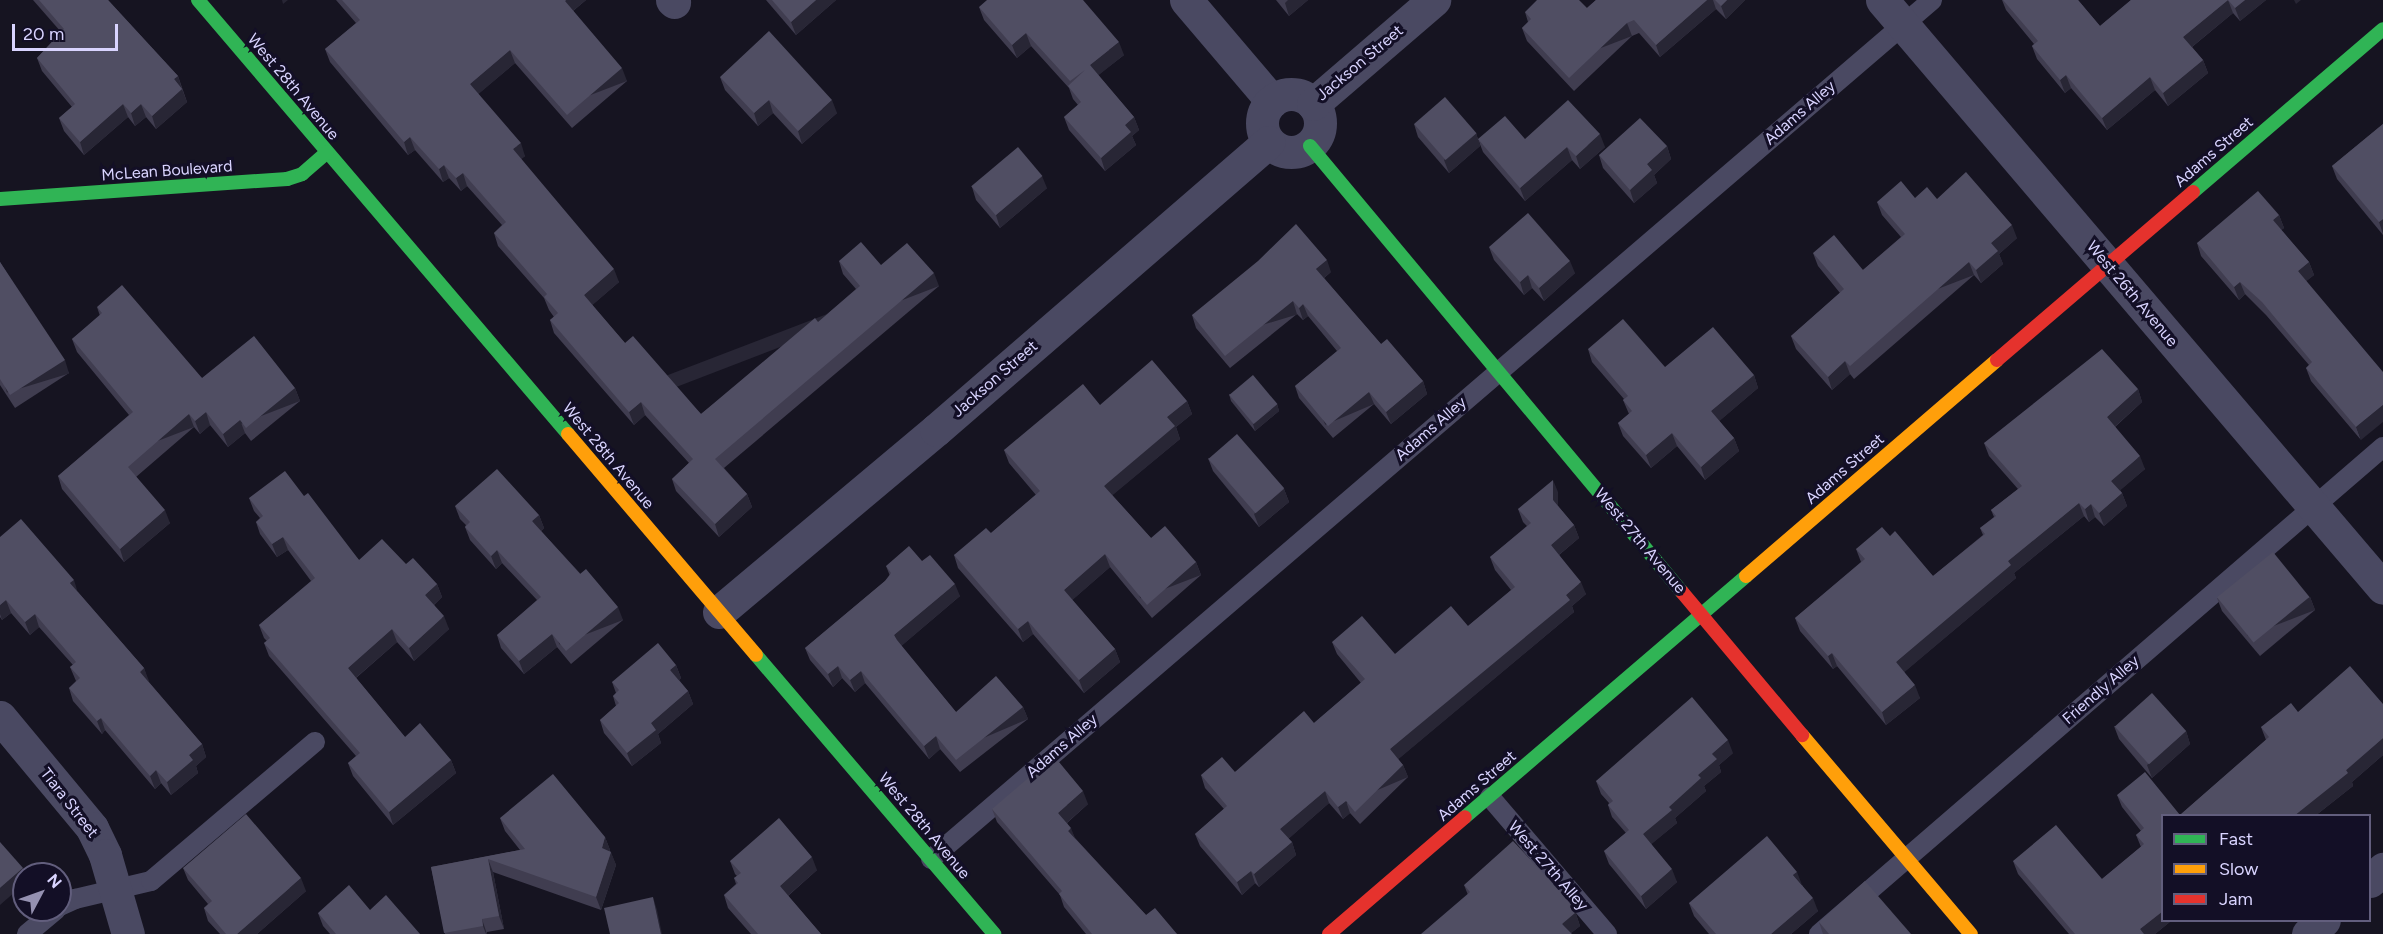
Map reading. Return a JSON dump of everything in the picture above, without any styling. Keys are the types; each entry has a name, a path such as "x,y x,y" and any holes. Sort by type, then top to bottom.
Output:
{"street":[{"name":"West 28th Avenue","path":"198,0 994,934"},
{"path":"1186,0 1272,101"},
{"name":"Jackson Street","path":"1313,104 1434,0"},
{"name":"West 26th Avenue","path":"1882,0 2383,588"},
{"name":"Adams Street","path":"1329,934 2383,29"},
{"path":"1294,94 1313,104 1319,113 1320,128 1310,146 1288,152 1268,142 1262,118 1272,101 1294,94"},
{"name":"Jackson Street","path":"719,612 936,430 1268,142"},
{"name":"West 27th Avenue","path":"1310,146 1496,373 1971,934"},
{"name":"McLean Boulevard","path":"0,199 287,179 302,174 327,152"},
{"name":"Tiara Street","path":"0,717 92,828 115,889 128,934"},
{"path":"2371,880 2383,869"},
{"path":"2308,934 2323,922"}],"lane":[{"name":"Adams Alley","path":"931,859 1932,0"},
{"name":"Friendly Alley","path":"1818,934 2383,447"},
{"path":"72,902 151,881 315,742"},
{"name":"West 27th Alley","path":"1490,797 1607,934"},
{"path":"27,934 42,922"}],"building":[{"path":"39,0 108,0 178,76 174,79 182,89 152,116 141,104 131,113 123,104 80,142 59,118 75,104 37,58 64,29"},
{"path":"342,0 566,0 622,68 567,115 510,50 470,84 521,143 513,149 614,269 584,295 625,343 633,336 701,414 815,318 818,322 860,286 839,261 861,242 881,265 907,243 934,273 715,459 747,494 715,524 672,479 693,459 641,402 629,412 550,320 558,313 544,297 547,294 494,233 506,222 463,173 456,178 444,165 439,169 410,137 404,142 325,49 360,20"},
{"path":"772,0 816,0 791,22"},
{"path":"987,0 1083,0 1119,42 1090,65 1134,117 1125,125 1131,132 1101,158 1064,117 1081,102 1068,86 1085,70 1070,81 1026,33 1012,45 979,7"},
{"path":"1537,0 1579,0 1587,8 1596,0 1707,0 1656,45 1634,20 1627,23 1569,78 1522,28 1531,19 1525,12"},
{"path":"1715,0 1727,0 1721,6"},
{"path":"2003,0 2078,0 2100,26 2131,0 2228,0 2183,37 2203,60 2163,93 2150,77 2102,118 2066,75 2060,80 2032,46 2038,41"},
{"path":"2228,0 2245,0 2235,8"},
{"path":"769,31 832,100 798,131 769,100 754,113 720,77"},
{"path":"1445,97 1476,133 1446,160 1414,124"},
{"path":"1568,100 1600,134 1576,156 1567,147 1520,188 1478,139 1505,116 1525,139"},
{"path":"1640,118 1667,146 1647,164 1652,170 1630,190 1599,155"},
{"path":"2383,124 2383,219 2379,222 2332,166"},
{"path":"1018,147 1042,176 996,215 971,186"},
{"path":"1966,172 2012,225 1991,243 1998,251 1976,270 1969,262 1850,366 1845,361 1828,377 1791,336 1844,289 1813,253 1834,235 1863,270 1905,234 1877,202 1901,181 1915,198 1927,187 1937,199"},
{"path":"2258,191 2279,215 2273,220 2309,262 2298,271 2383,372 2383,405 2356,427 2306,368 2312,362 2262,302 2240,282 2234,287 2197,243"},
{"path":"1528,213 1570,261 1539,288 1528,275 1520,282 1489,247"},
{"path":"1296,224 1327,260 1316,269 1381,344 1387,339 1423,381 1386,412 1369,392 1328,426 1295,386 1341,348 1303,304 1299,308 1293,301 1225,356 1192,315 1258,261"},
{"path":"0,262 65,360 10,395 0,379"},
{"path":"122,285 202,378 254,336 295,388 246,428 240,420 223,434 206,412 195,421 189,414 128,467 165,510 120,549 58,476 133,412 72,339 102,313 97,307"},
{"path":"1623,319 1665,367 1713,327 1754,375 1711,411 1734,438 1701,467 1672,433 1646,455 1618,423 1632,411 1623,400 1628,396 1588,349"},
{"path":"2102,349 2138,389 2107,417 2140,456 2111,481 2122,493 2099,513 2091,504 2085,509 2079,503 2008,561 2011,565 1896,662 1915,685 1882,712 1832,653 1828,656 1795,618 1865,559 1856,549 1882,527 1890,536 1895,531 1933,576 1985,534 1980,528 1996,516 1991,510 2022,486 1984,443"},
{"path":"1152,360 1187,401 1167,417 1175,426 1104,486 1151,538 1165,526 1196,562 1147,605 1105,554 1064,590 1115,649 1079,680 1028,621 1018,629 954,555 986,528 991,533 1040,491 1004,450 1083,384 1100,405"},
{"path":"1253,375 1277,404 1254,424 1229,395"},
{"path":"1237,434 1284,488 1256,513 1208,459"},
{"path":"497,469 539,515 532,521 580,574 586,569 618,607 566,651 552,634 519,661 497,635 541,597 497,550 491,556 465,527 470,522 455,506"},
{"path":"285,471 304,496 308,493 359,560 382,539 406,564 413,558 437,584 425,595 444,616 409,648 392,629 348,668 405,737 420,723 451,760 389,812 348,763 360,753 264,643 270,638 259,625 315,578 283,537 272,544 256,522 263,516 249,498"},
{"path":"1553,480 1553,500 1574,525 1551,545 1581,582 1566,595 1570,600 1390,749 1403,765 1355,812 1346,801 1338,807 1325,791 1280,829 1292,842 1254,874 1251,871 1237,882 1195,834 1227,806 1201,775 1222,757 1235,772 1304,711 1314,723 1365,679 1332,642 1362,616 1395,654 1451,606 1468,626 1515,587 1490,557 1531,523 1518,509"},
{"path":"21,519 74,580 70,583 144,668 140,672 202,744 189,755 193,760 167,782 156,770 150,776 101,718 97,721 69,688 80,678 70,667 76,662 35,614 25,622 6,600 0,605 0,537"},
{"path":"909,546 922,561 930,555 955,584 894,635 897,640 956,712 996,676 1023,707 956,760 936,736 924,746 861,671 850,680 838,666 828,674 805,648 885,581 891,573 886,566"},
{"path":"2273,552 2310,597 2254,642 2217,597"},
{"path":"658,643 676,665 670,670 688,691 651,723 656,730 627,753 600,720 619,703 613,696 619,690 612,682"},
{"path":"2350,666 2383,704 2383,738 2346,770 2348,773 2297,814 2181,814 2269,737 2261,727 2291,703 2298,712"},
{"path":"2152,693 2186,731 2149,764 2115,726"},
{"path":"1692,697 1728,740 1712,754 1717,759 1698,775 1701,778 1669,807 1672,810 1643,834 1672,869 1641,896 1604,851 1629,830 1608,805 1613,801 1596,781"},
{"path":"1054,756 1083,791 1058,813 1071,828 1068,831 1146,915 1155,908 1177,934 1092,934 1059,894 1062,891 992,809"},
{"path":"2145,772 2179,814 2161,814 2161,913 2140,929 2144,934 2075,934 2013,861 2056,825 2102,879 2144,844 2136,835 2144,828 2117,795"},
{"path":"553,774 605,837 602,848 611,852 596,897 488,859 499,916 482,919 483,926 444,933 431,867 525,849 500,818"},
{"path":"246,814 301,878 237,934 226,934 204,908 212,901 183,868"},
{"path":"779,818 812,857 780,886 821,934 758,934 724,895 738,883 734,878 741,873 730,861"},
{"path":"1767,836 1797,872 1793,875 1813,898 1771,934 1716,934 1689,903"},
{"path":"1513,841 1573,905 1570,907 1575,913 1562,924 1572,934 1421,934 1470,892 1464,885"},
{"path":"0,842 18,862 12,862 12,878 0,888"},
{"path":"1865,881 1911,934 1829,934 1819,922"},
{"path":"349,885 370,910 386,895 420,934 336,934 318,913"},
{"path":"653,897 661,934 610,934 604,908"}],"traffic: fast":[{"path":"198,0 568,434"},
{"path":"2193,192 2383,29"},
{"path":"1310,146 1682,592"},
{"path":"0,199 287,179 302,174 327,152"},
{"path":"1465,817 1746,576"},
{"path":"756,655 994,934"}],"traffic: slow":[{"path":"1746,576 1997,360"},
{"path":"568,434 756,655"},
{"path":"1802,735 1971,934"}],"traffic: jam":[{"path":"1997,360 2193,192"},
{"path":"1682,592 1802,735"},
{"path":"1329,934 1465,817"}]}
